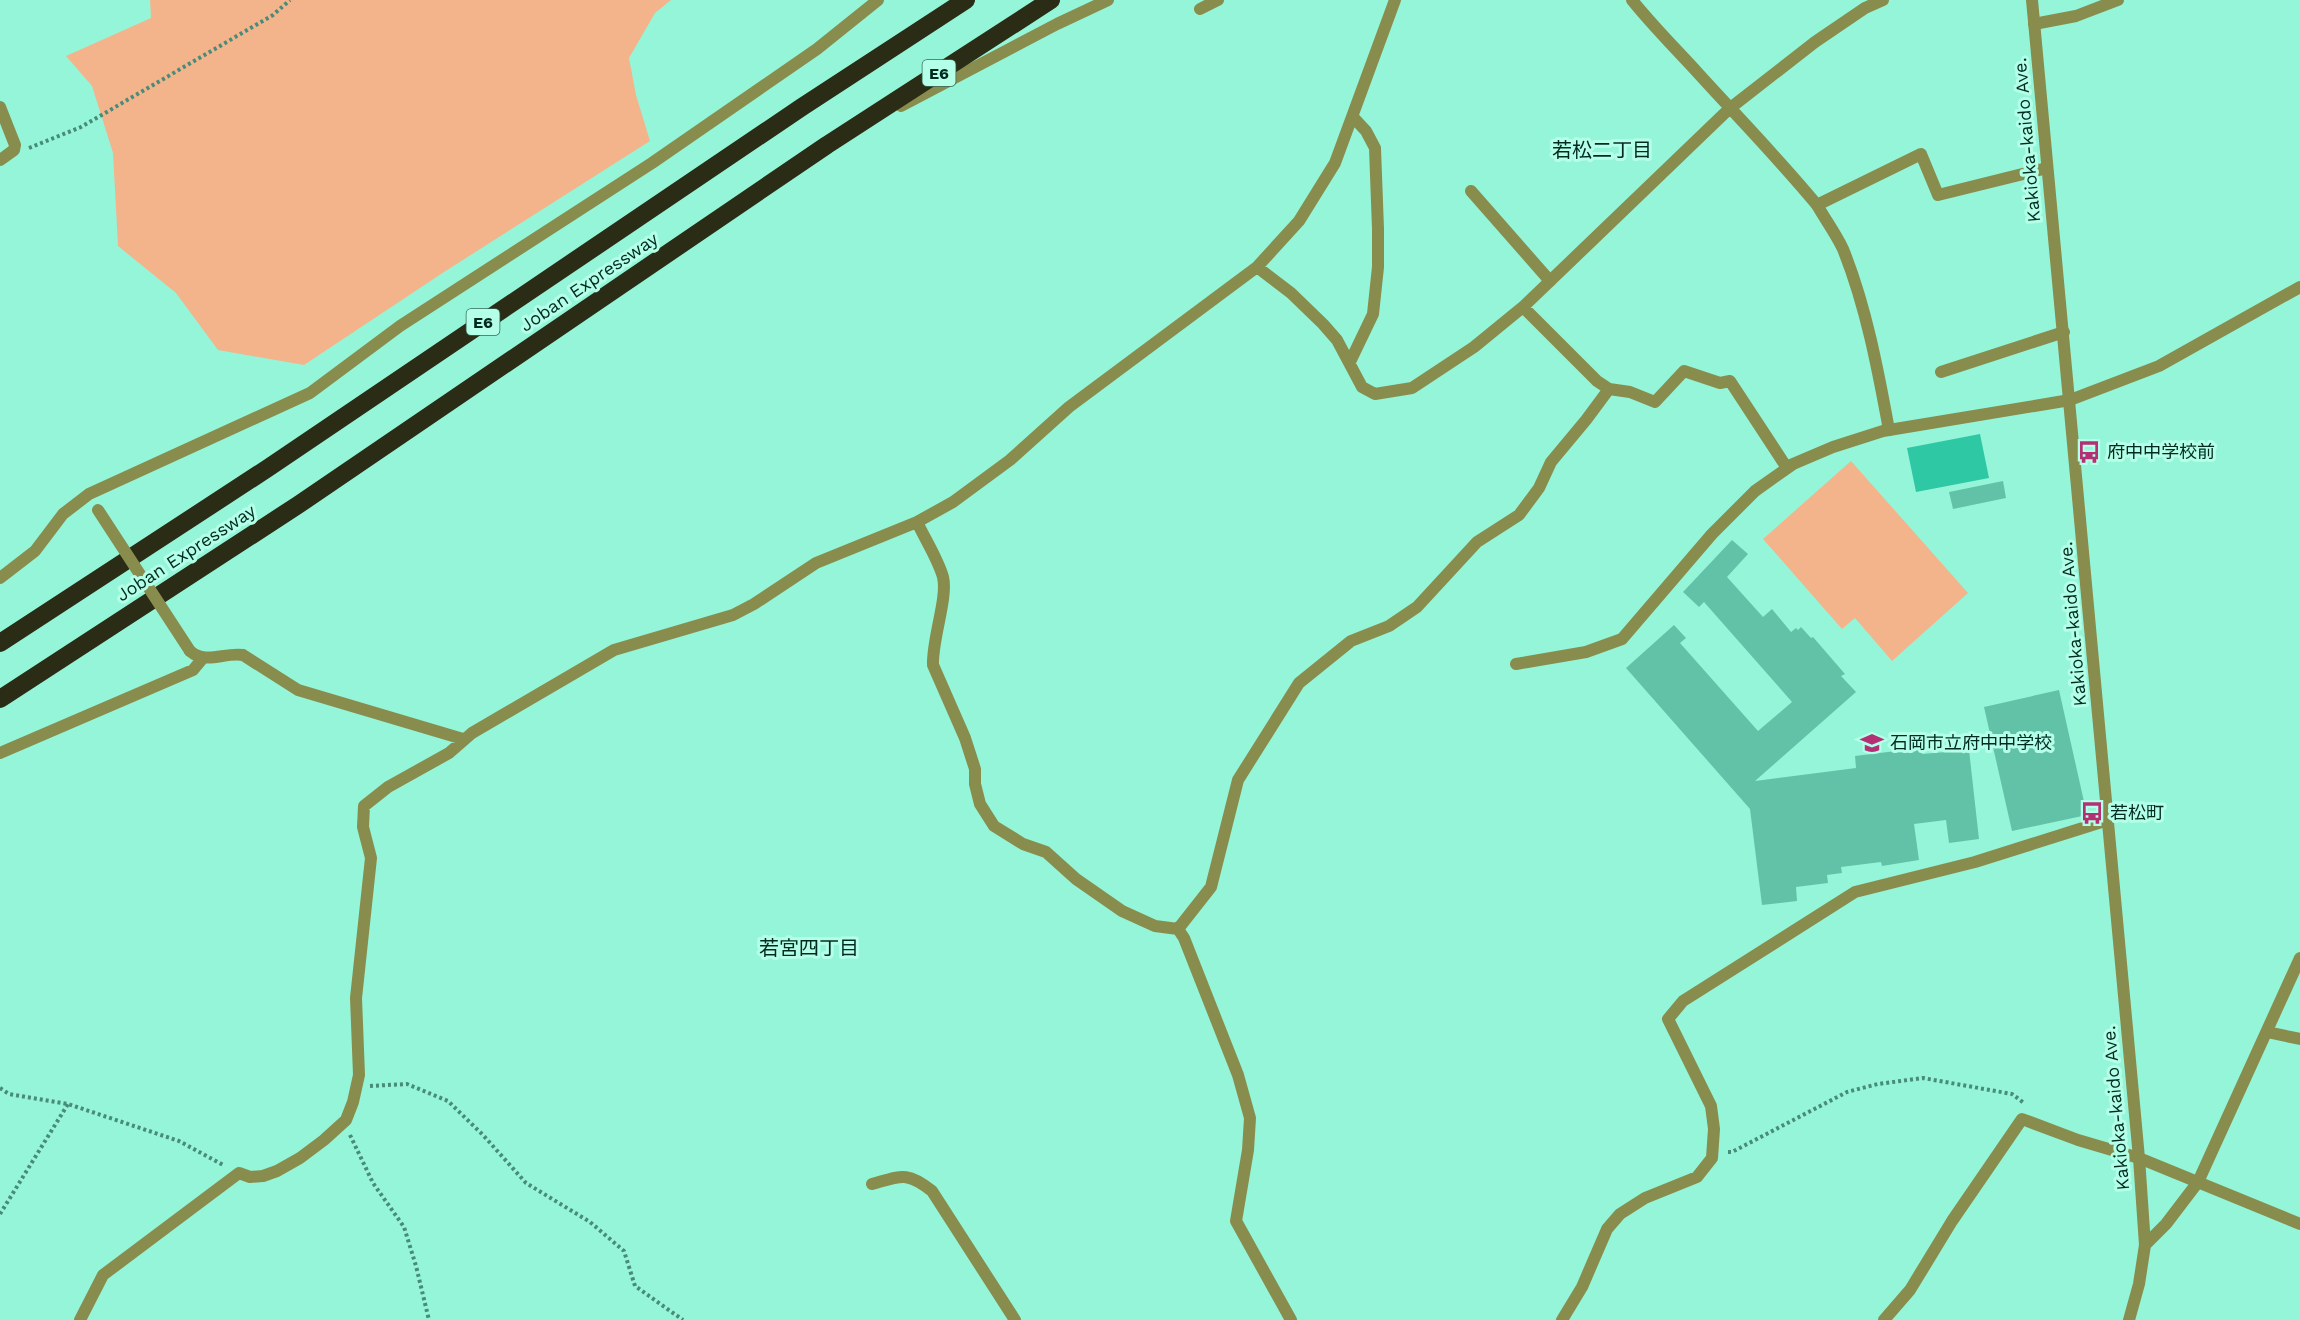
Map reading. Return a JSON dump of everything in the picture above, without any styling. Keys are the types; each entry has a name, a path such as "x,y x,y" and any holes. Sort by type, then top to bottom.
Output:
{"highway":[{"name":"Joban Expressway","path":"0,643 268,468 802,106 966,0"},
{"name":"Joban Expressway","path":"0,699 307,498 827,145 1051,0"}],"street":[{"path":"0,578 35,551 63,514 89,494 310,393 399,326 652,163 817,49 878,0"},
{"path":"827,145 1057,24 1108,0"},
{"path":"1200,9 1218,0"},
{"path":"80,1320 103,1275 239,1173 250,1177 277,1172 324,1140 346,1120 359,1075 356,998 371,858 363,827 364,806 388,787 449,753 463,739 614,650 734,615 816,563 917,522 983,482 1069,407 1257,267 1299,221 1335,163 1395,0"},
{"path":"1632,0 1729,109 1748,125 1817,205 1842,248 1858,295 1889,430"},
{"path":"1257,267 1291,292 1337,340 1357,379 1369,392 1390,393 1412,388 1473,347 1523,307 1729,109 1815,42 1865,8 1883,0"},
{"name":"Kakioka-kaido Ave.","path":"2032,0 2139,1158 2145,1245 2139,1284 2129,1320"},
{"path":"2034,24 2076,16 2118,0"},
{"path":"0,107 15,145 14,150 0,160"},
{"path":"1350,362 1373,314 1378,267 1375,148 1366,131 1353,117"},
{"path":"1817,205 1922,154 1938,195 2048,168"},
{"path":"1471,191 1550,281"},
{"path":"1516,664 1586,652 1622,639 1712,534 1755,491 1787,468 1833,447 1889,430 2070,400 2159,366 2300,287"},
{"path":"1523,307 1597,381 1609,389 1630,392 1655,402 1684,371 1720,383 1730,381 1787,468"},
{"path":"1941,372 2064,332"},
{"path":"1178,930 1211,887 1238,780 1299,683 1351,641 1389,627 1417,607 1477,542 1519,515 1539,488 1551,462 1609,389"},
{"path":"89,494 190,651 203,658 233,653 243,655 298,690 463,739"},
{"path":"917,522 943,577 943,590 932,652 933,665 965,738 975,770 975,784 980,804 986,816 1005,835 1046,852 1076,879 1122,911 1155,926 1178,930 1184,938 1238,1075 1250,1118 1248,1150 1236,1221 1291,1320"},
{"path":"0,753 193,670 203,658"},
{"path":"1562,1320 1582,1287 1607,1229 1620,1214 1645,1198 1697,1177 1712,1158 1714,1129 1711,1106 1668,1019 1683,1001 1856,892 1975,862 2108,820"},
{"path":"2145,1245 2172,1217 2198,1182 2300,958"},
{"path":"2267,1032 2300,1039"},
{"path":"1884,1320 1910,1290 1952,1221 2022,1119 2078,1140 2139,1158 2300,1224"},
{"path":"872,1184 905,1175 921,1182 932,1191 1015,1320"}],"path":[{"path":"14,150 27,149 81,127 273,15 290,0"},
{"path":"1712,1152 1732,1152 1847,1092 1878,1084 1923,1078 2012,1094 2031,1108 2029,1121"},
{"path":"357,1087 407,1084 448,1101 483,1135 526,1183 590,1222 624,1251 635,1286 683,1320"},
{"path":"0,1088 9,1094 68,1104 178,1141 239,1173"},
{"path":"0,1214 68,1104"},
{"path":"346,1120 353,1142 373,1183 404,1227 429,1320"}],"shaded area":[{"path":"150,0 671,0 655,13 629,58 636,95 650,141 444,272 304,365 218,350 176,293 118,246 113,153 92,86 66,56 151,18"},
{"path":"1980,434 1989,478 1916,492 1907,448"},
{"path":"1851,461 1968,593 1892,661 1855,618 1842,629 1763,539"}],"building":[{"path":"2003,481 2006,498 1953,509 1949,492"},
{"path":"1732,540 1748,554 1727,577 1763,617 1772,609 1791,632 1801,627 1811,638 1813,637 1845,674 1841,676 1856,692 1755,781 1856,768 1855,756 1921,748 1922,754 1969,750 1979,839 1949,843 1946,820 1914,824 1919,860 1882,866 1881,862 1841,867 1842,873 1827,875 1828,883 1796,887 1797,901 1762,905 1750,809 1626,668 1674,625 1686,638 1680,643 1758,731 1792,702 1704,602 1699,607 1683,592"},
{"path":"2059,690 2087,815 2012,831 1984,707"}],"place":[{"name":"府中中学校前","path":"2089,452"},
{"name":"石岡市立府中中学校","path":"1872,743"},
{"name":"若松町","path":"2092,813"}],"district":[{"name":"若松二丁目","path":"1602,150"},
{"name":"若宮四丁目","path":"809,948"}]}
